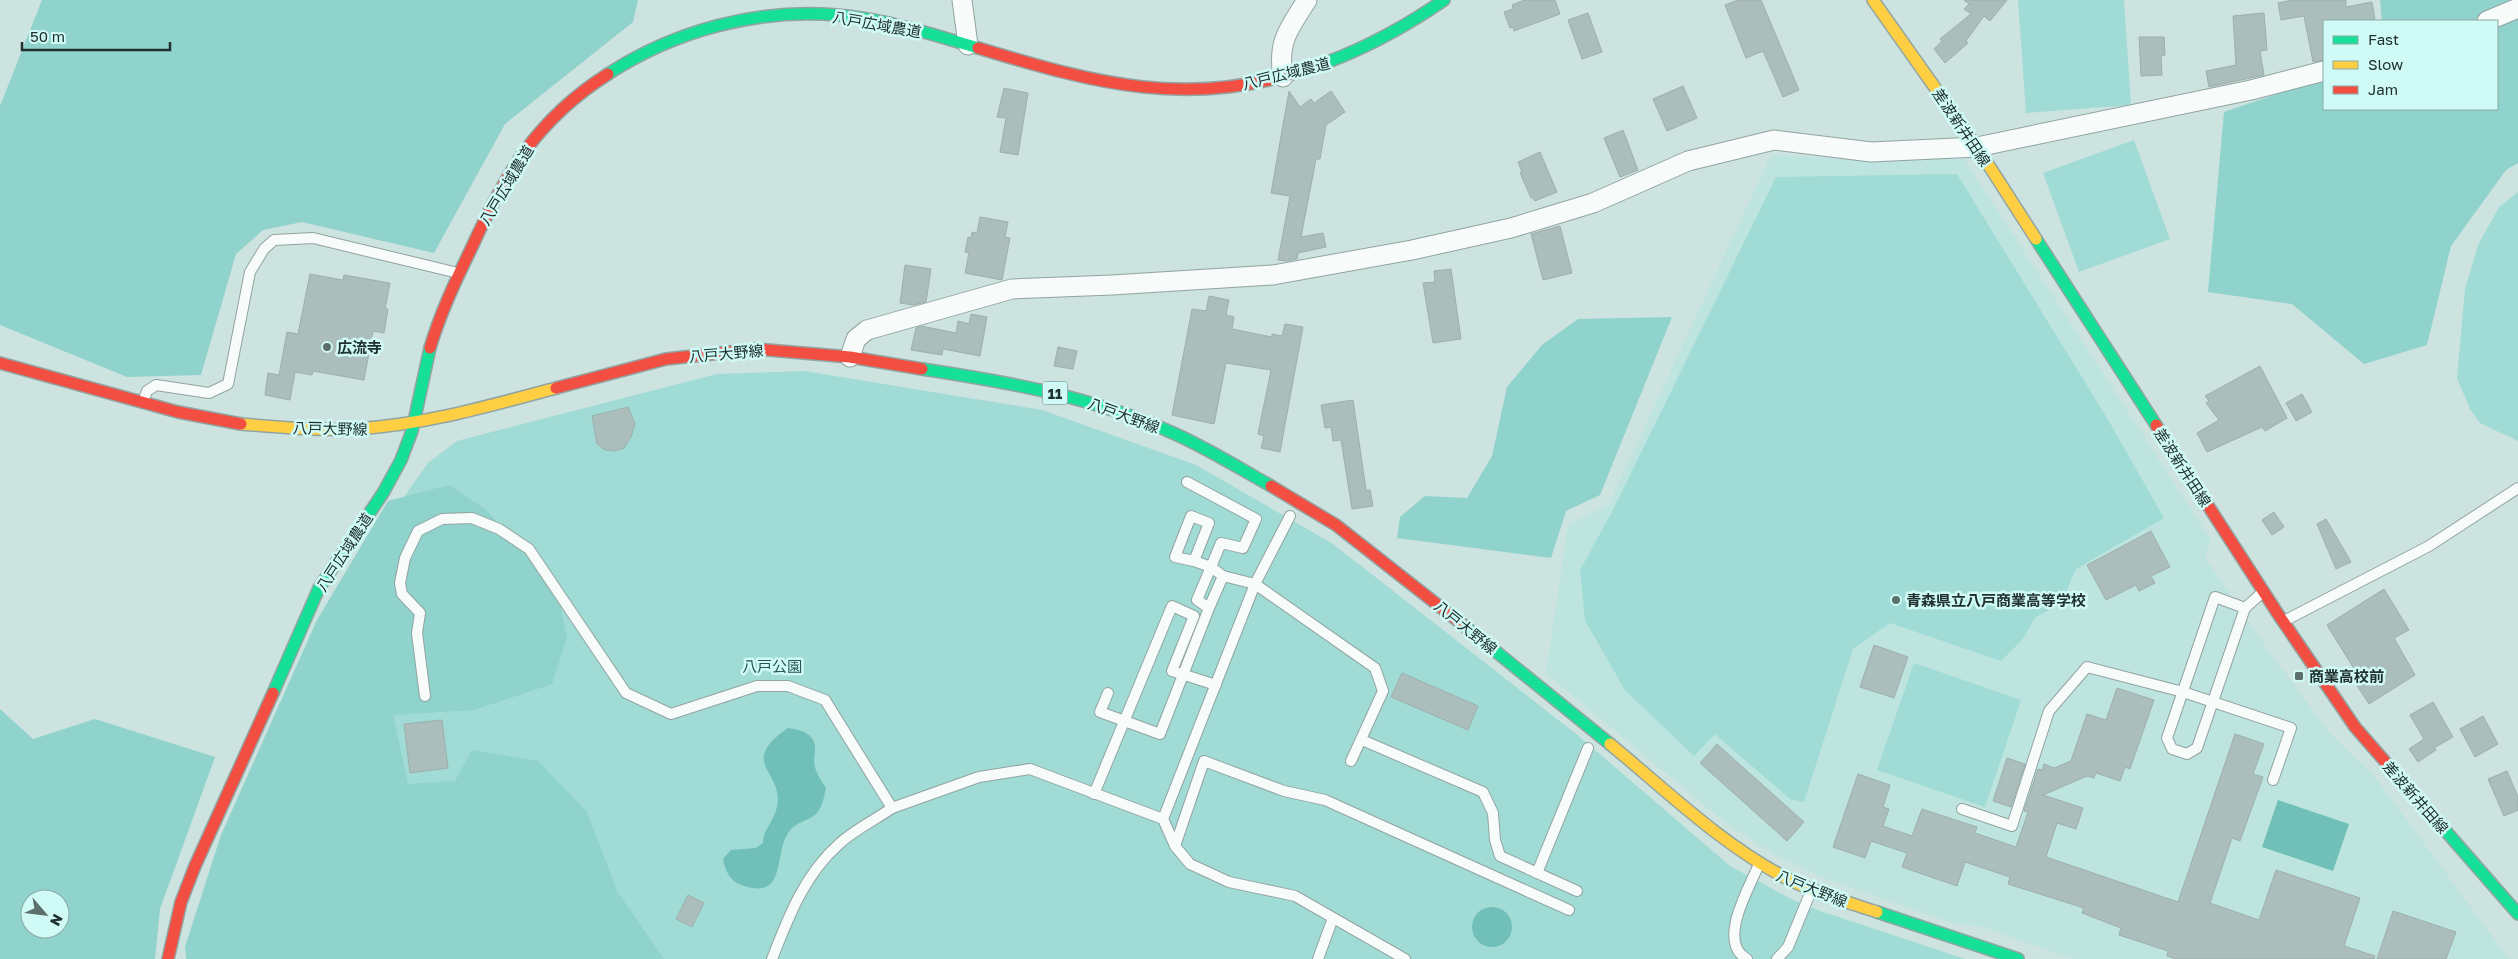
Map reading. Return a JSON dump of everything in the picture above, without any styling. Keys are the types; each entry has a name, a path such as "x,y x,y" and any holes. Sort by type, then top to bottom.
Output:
{"main road":[{"name":"八戸広域農道","path":"168,959 181,902 195,866 318,589 344,547 392,479 404,454 414,423 432,342 443,307 489,209 532,141 559,112 617,67 648,50 708,27 742,19 820,14 851,9 903,27 1060,73 1105,83 1141,88 1182,90 1218,88 1282,77 1326,65 1370,46 1419,18 1444,0"},
{"name":"差波新井田線","path":"1873,0 1977,147 2283,622 2355,727 2518,914"},
{"name":"八戸大野線","path":"0,363 143,403 241,424 354,429 414,423 460,414 666,359 758,349 850,357 1037,388 1096,404 1174,433 1296,500 1383,560 1759,864 1812,890 2018,959"}],"street":[{"path":"962,0 968,45"},
{"path":"1282,77 1280,53 1285,37 1307,0"},
{"path":"2488,20 2518,8"},
{"path":"850,357 856,339 867,330 1012,289 1112,286 1273,275 1412,250 1520,225 1593,203 1688,161 1774,140 1871,152 1977,147 2251,90 2323,71"}],"lane":[{"path":"143,403 147,391 156,385 209,394 228,384 250,272 264,249 274,240 313,238 459,273"},
{"path":"1187,482 1256,519 1243,548 1221,543 1197,600 1209,608"},
{"path":"2283,622 2429,546 2518,488"},
{"path":"1163,820 1255,584 1290,516"},
{"path":"425,696 417,633 420,613 402,594 400,583 405,558 418,531 442,519 472,518 499,529 529,549 626,693 671,714 757,686 788,686 825,700 892,808"},
{"path":"1194,561 1210,567 1223,576 1255,584 1375,668 1383,691 1351,762"},
{"path":"1108,693 1100,712 1160,734 1223,576"},
{"path":"2245,608 2215,597 2167,738 2172,750 2187,754 2197,748 2245,608 2264,592"},
{"path":"1094,794 1123,720 1172,606 1194,616 1172,671 1216,684"},
{"path":"1962,809 2012,826 2049,711 2087,667 2182,692 2291,728 2274,780"},
{"path":"1362,740 1484,792 1493,813 1495,840 1500,856 1577,890"},
{"path":"1537,873 1588,748"},
{"path":"1175,846 1204,761 1284,791 1325,800 1569,910"},
{"path":"772,959 791,910 819,864 840,844 892,808 979,777 1030,769 1163,820 1175,846 1190,864 1221,878 1296,896 1405,959"},
{"path":"1747,959 1741,956 1734,942 1734,925 1759,864"},
{"path":"1777,959 1788,947 1812,890"},
{"path":"1318,959 1334,918"}],"shaded area":[{"path":"42,0 638,0 633,22 505,124 434,253 302,222 263,230 236,254 201,375 127,377 0,325 0,106"},
{"path":"2380,0 2518,0 2518,163 2506,170 2451,246 2427,345 2364,364 2292,304 2208,292 2224,112 2323,78 2323,110 2498,110 2498,20 2382,20"},
{"name":"青森県立八戸商業高等学校","path":"1771,155 1865,160 1963,157 2211,540 2205,557 2263,643 2330,733 2375,777 2509,959 2073,959 1980,926 1956,924 1829,880 1780,858 1725,822 1546,673 1568,525 1609,504"},
{"path":"1672,317 1600,495 1566,511 1551,558 1397,538 1400,517 1425,496 1467,498 1492,456 1507,387 1542,345 1578,319"},
{"path":"449,485 485,509 556,586 567,637 552,684 474,710 393,715 408,784 455,781 472,750 538,761 587,812 617,891 664,959 186,959 185,947 221,835 317,620 388,501"},
{"path":"0,709 33,739 95,719 215,757 160,909 155,959 0,959"},
{"path":"788,728 803,732 813,740 815,745 815,766 818,776 826,788 822,804 817,813 796,825 788,833 782,848 775,877 771,884 764,888 753,888 733,880 726,870 723,859 731,850 756,848 763,843 763,838 776,812 778,795 766,768 765,750 773,740"},
{"path":"2278,800 2349,824 2333,871 2262,847"},
{"path":"1496,907 1503,910 1509,916 1512,927 1511,935 1503,944 1496,947 1488,947 1481,944 1473,935 1472,923 1475,916 1484,908"}],"green space":[{"path":"2018,0 2124,0 2131,105 2026,113"},
{"path":"2134,140 2170,239 2079,272 2043,173"},
{"path":"1957,174 2110,423 2164,518 2076,569 2061,603 2035,618 2022,640 2001,661 1890,623 1853,649 1804,802 1790,799 1715,734 1694,756 1625,690 1585,620 1580,570 1613,510 1776,177"},
{"path":"2518,192 2518,441 2480,423 2470,409 2457,378 2465,289 2478,245 2499,207"},
{"name":"八戸公園","path":"804,371 1042,410 1196,465 1333,544 1580,737 1730,866 1793,900 1820,911 1965,959 189,959 347,577 428,463 457,441 717,374"},
{"path":"1914,663 2021,700 1985,807 1877,770"}],"building":[{"path":"1524,0 1555,0 1560,14 1514,31 1513,27 1510,28 1504,12 1513,9 1512,5"},
{"path":"1738,0 1761,0 1799,90 1783,97 1763,51 1746,58 1725,5"},
{"path":"1964,0 2007,0 1990,21 1984,16 1966,41 1968,43 1945,63 1934,49 1942,41 1940,39 1971,14 1964,9 1969,4"},
{"path":"2293,0 2346,0 2346,7 2372,2 2375,20 2323,20 2323,60 2313,62 2304,16 2281,20 2278,3"},
{"path":"1588,13 1602,52 1582,59 1568,20"},
{"path":"2264,13 2267,50 2260,51 2264,75 2209,87 2206,71 2236,65 2233,16"},
{"path":"2139,37 2164,37 2165,55 2161,56 2162,75 2141,76"},
{"path":"1683,86 1697,118 1667,131 1653,99"},
{"path":"1004,88 1028,93 1018,155 1000,152 1006,118 997,117"},
{"path":"1289,91 1300,107 1311,99 1314,103 1331,91 1345,112 1326,125 1320,159 1316,159 1301,237 1323,233 1326,247 1298,253 1297,259 1286,261 1278,260 1290,196 1271,193"},
{"path":"1623,130 1638,170 1620,177 1604,138"},
{"path":"1540,152 1557,192 1535,201 1531,198 1520,173 1522,172 1518,162"},
{"path":"980,217 1008,222 1005,237 1010,238 1002,280 965,273 969,253 965,252 968,237 971,238 972,232 977,233"},
{"path":"1560,226 1572,273 1543,280 1531,234"},
{"path":"905,265 931,269 926,302 913,305 900,303"},
{"path":"1451,269 1461,339 1433,343 1423,283 1435,282 1434,271"},
{"path":"310,274 343,280 344,275 390,283 385,309 388,309 384,333 373,331 364,380 313,371 312,375 295,372 290,400 265,395 268,373 279,375 287,332 298,334"},
{"path":"1209,296 1229,300 1226,315 1234,317 1232,329 1272,337 1272,334 1282,336 1285,324 1303,327 1280,452 1261,448 1264,436 1258,434 1271,370 1226,363 1214,424 1172,415 1192,309 1206,311"},
{"path":"971,314 987,317 980,356 943,349 942,355 911,350 916,328 921,326 956,333 958,321 969,324"},
{"path":"1058,347 1077,351 1073,369 1054,366"},
{"path":"2260,366 2287,418 2265,431 2262,427 2207,452 2197,433 2219,420 2206,403 2209,401 2205,396"},
{"path":"2302,394 2312,412 2296,421 2286,403"},
{"path":"1353,400 1366,490 1370,490 1373,506 1352,509 1341,440 1333,441 1331,427 1325,428 1321,405"},
{"path":"628,407 635,424 631,437 624,448 615,451 605,450 597,444 592,416"},
{"path":"2274,512 2284,527 2272,535 2262,520"},
{"path":"2326,519 2351,562 2336,569 2317,524"},
{"path":"2151,531 2170,567 2151,576 2155,583 2139,591 2136,585 2106,600 2087,565"},
{"path":"2384,589 2409,630 2394,638 2415,675 2369,704 2350,675 2356,672 2327,625"},
{"path":"1874,645 1908,657 1894,698 1860,687"},
{"path":"1402,673 1478,706 1468,730 1391,697"},
{"path":"2117,688 2154,700 2130,769 2125,767 2120,781 2096,773 2094,778 2087,776 2043,795 2083,808 2076,829 2057,823 2046,857 2178,902 2235,734 2264,744 2253,774 2263,777 2240,841 2232,838 2210,903 2259,920 2276,870 2360,898 2344,946 2375,956 2374,959 2176,959 2167,956 2168,951 2119,935 2121,928 2082,913 2084,908 2008,884 2010,877 1965,862 1957,886 1902,867 1907,853 1871,841 1865,858 1833,847 1858,774 1890,785 1883,807 1889,809 1883,826 1912,836 1922,809 1977,827 1975,833 2016,847 2028,812 2024,811 2038,769 2042,770 2044,764 2054,768 2071,761 2087,714 2106,720"},
{"path":"2433,702 2453,737 2434,748 2436,750 2418,762 2409,749 2424,739 2410,715"},
{"path":"2483,716 2498,744 2475,757 2460,729"},
{"path":"442,720 448,768 410,773 404,724"},
{"path":"1717,744 1804,822 1787,841 1700,763"},
{"path":"2007,758 2025,764 2011,807 1993,801"},
{"path":"2507,771 2518,797 2518,810 2504,816 2488,779"},
{"path":"688,895 704,903 692,927 676,919"},
{"path":"2393,911 2456,932 2446,959 2377,959"}],"traffic: fast":[{"path":"1311,68 1346,55 1380,39 1444,0"},
{"path":"608,74 660,46 688,35 747,19 777,15 807,14 855,17 908,28 978,48"},
{"path":"2036,239 2156,425"},
{"path":"273,693 319,588 383,493 401,460 412,431 430,348"},
{"path":"922,369 1050,392 1143,420 1223,458 1271,486"},
{"path":"1462,624 1610,744"},
{"path":"2389,766 2518,914"},
{"path":"1877,912 2018,959"}],"traffic: slow":[{"path":"1873,0 1977,147 2036,239"},
{"path":"241,424 326,429 381,427 456,414 556,388"},
{"path":"1610,744 1718,834 1740,850 1788,879 1810,889 1877,912"}],"traffic: jam":[{"path":"978,48 1062,72 1102,81 1143,87 1183,89 1224,88 1267,81 1311,68"},
{"path":"430,348 438,323 454,286 484,222 510,173 525,151 561,110 608,74"},
{"path":"556,388 666,359 757,349 850,357 922,369"},
{"path":"0,363 178,412 241,424"},
{"path":"2156,425 2278,614 2355,727 2389,766"},
{"path":"1271,486 1336,525 1462,624"},
{"path":"168,959 181,902 195,866 273,693"}],"place":[{"name":"広流寺","path":"327,347"},
{"name":"青森県立八戸商業高等学校","path":"1896,600"},
{"name":"商業高校前","path":"2299,676"}]}
